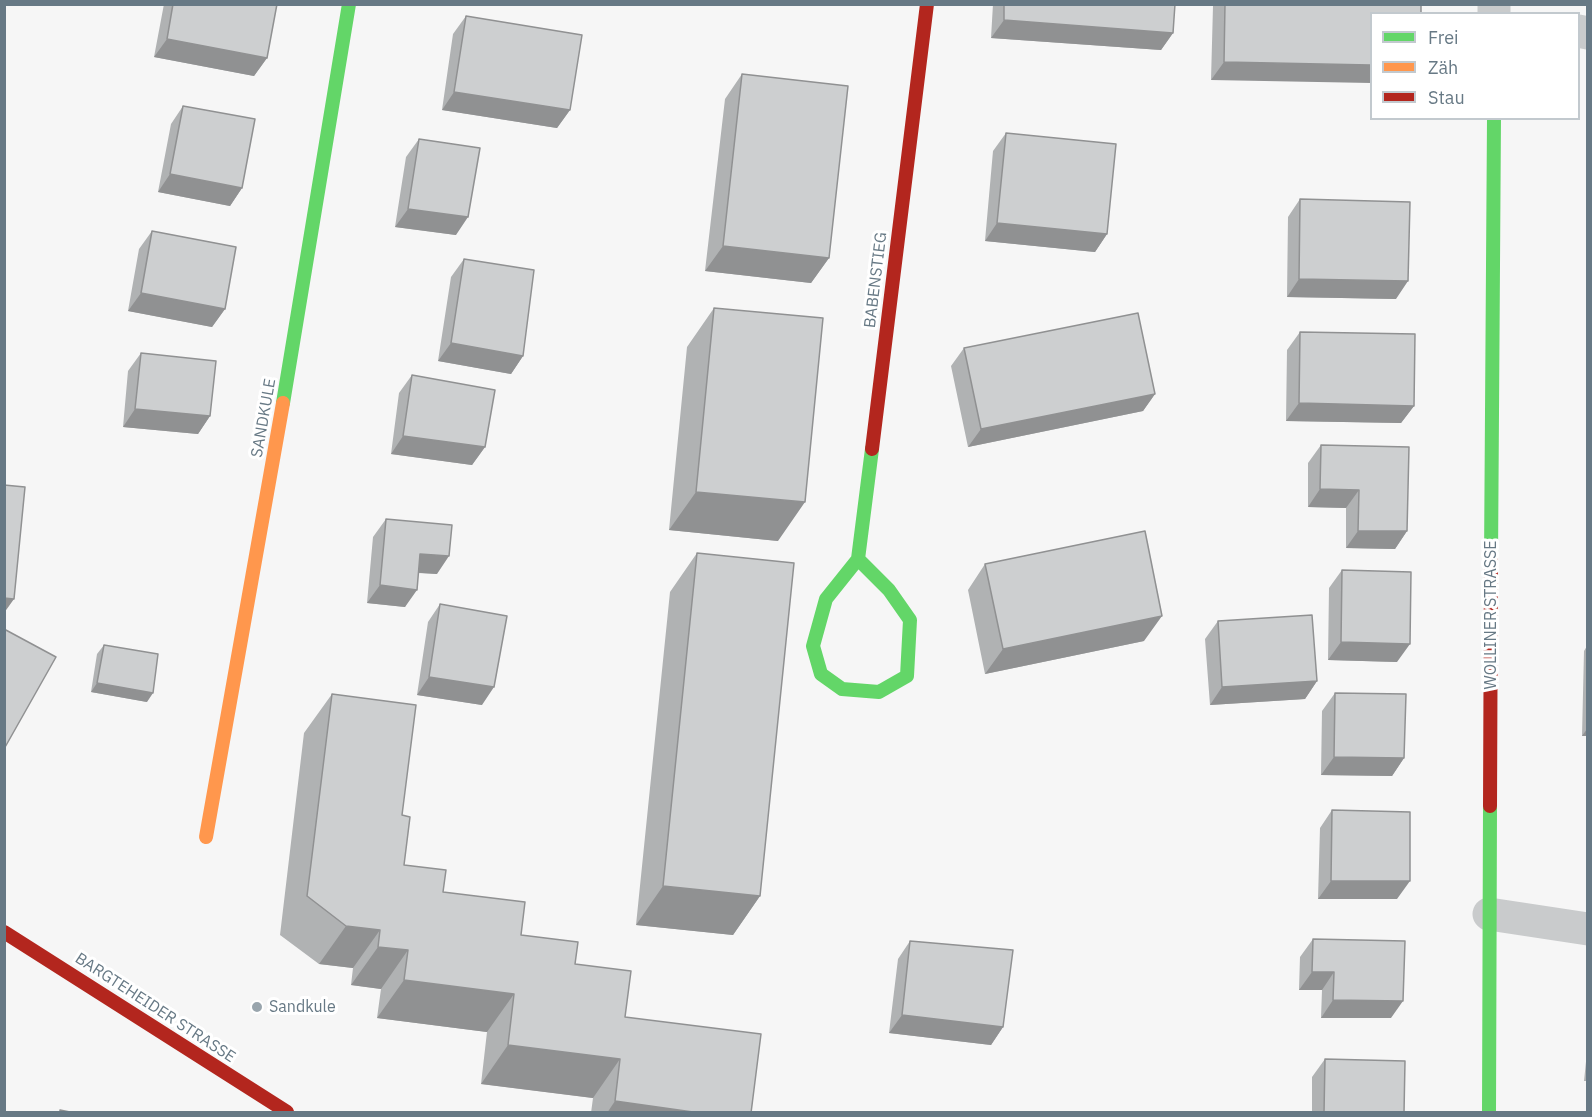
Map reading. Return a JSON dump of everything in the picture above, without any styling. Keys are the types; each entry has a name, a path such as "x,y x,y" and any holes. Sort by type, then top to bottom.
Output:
{"street":[{"name":"SANDKULE","path":"206,837 286,386 349,4"},
{"name":"BABENSTIEG","path":"858,559 927,4"},
{"name":"WOLLINER STRASSE","path":"1489,1113 1494,120"},
{"path":"858,559 889,590 909,620 907,676 879,692 842,689 821,674 813,646 826,599 858,559"},
{"path":"1489,914 1587,929"},
{"name":"BARGTEHEIDER STRASSE","path":"4,932 287,1113"}],"building":[{"path":"173,4 277,4 267,58 167,39"},
{"path":"1004,4 1175,4 1173,33 1004,20"},
{"path":"1225,4 1421,4 1421,12 1370,12 1370,65 1224,62"},
{"path":"466,16 582,35 570,110 454,92"},
{"path":"742,74 848,86 829,258 723,246"},
{"path":"183,106 255,119 242,188 170,174"},
{"path":"1006,133 1116,144 1107,234 997,223"},
{"path":"419,139 480,148 468,217 408,209"},
{"path":"1300,199 1410,202 1408,281 1299,279"},
{"path":"152,231 236,247 225,309 141,293"},
{"path":"464,259 534,270 523,356 451,343"},
{"path":"714,308 823,318 805,502 696,492"},
{"path":"1138,313 1155,394 981,429 964,348"},
{"path":"1300,332 1415,334 1414,406 1299,403"},
{"path":"141,353 216,361 210,416 135,409"},
{"path":"412,375 495,390 485,447 403,436"},
{"path":"1321,445 1409,447 1407,531 1358,531 1359,490 1320,489"},
{"path":"4,485 25,487 14,599 4,598"},
{"path":"386,519 452,525 449,556 420,554 417,590 380,585"},
{"path":"1145,531 1162,616 1003,649 985,564"},
{"path":"697,553 794,563 760,896 663,886"},
{"path":"1342,570 1411,572 1410,644 1341,642"},
{"path":"440,604 507,616 494,687 429,677"},
{"path":"1312,615 1317,681 1222,687 1218,621"},
{"path":"4,629 56,657 4,749"},
{"path":"104,645 158,654 153,693 97,683"},
{"path":"1335,693 1406,694 1404,758 1334,757"},
{"path":"332,694 416,705 402,815 410,817 404,865 446,870 443,892 525,902 521,935 578,942 575,964 631,971 625,1017 761,1034 751,1113 700,1113 615,1101 620,1059 508,1045 514,994 404,980 408,950 378,947 380,930 346,926 307,896"},
{"path":"1332,810 1410,812 1410,881 1331,881"},
{"path":"1313,939 1405,941 1403,1001 1333,1000 1334,972 1312,972"},
{"path":"910,941 1013,950 1003,1027 902,1015"},
{"path":"1325,1059 1405,1061 1404,1113 1324,1113"}],"traffic: fast":[{"path":"283,403 349,4"},
{"path":"1491,559 1494,120"},
{"path":"858,559 889,590 910,620 907,676 879,692 842,689 821,674 813,646 826,599 858,559 872,449"},
{"path":"1489,1112 1490,806"}],"traffic: slow":[{"path":"206,837 283,403"}],"traffic: jam":[{"path":"872,449 927,4"},
{"path":"1490,806 1491,559"},
{"path":"4,932 287,1112"}],"place":[{"name":"Sandkule","path":"257,1007"}]}
